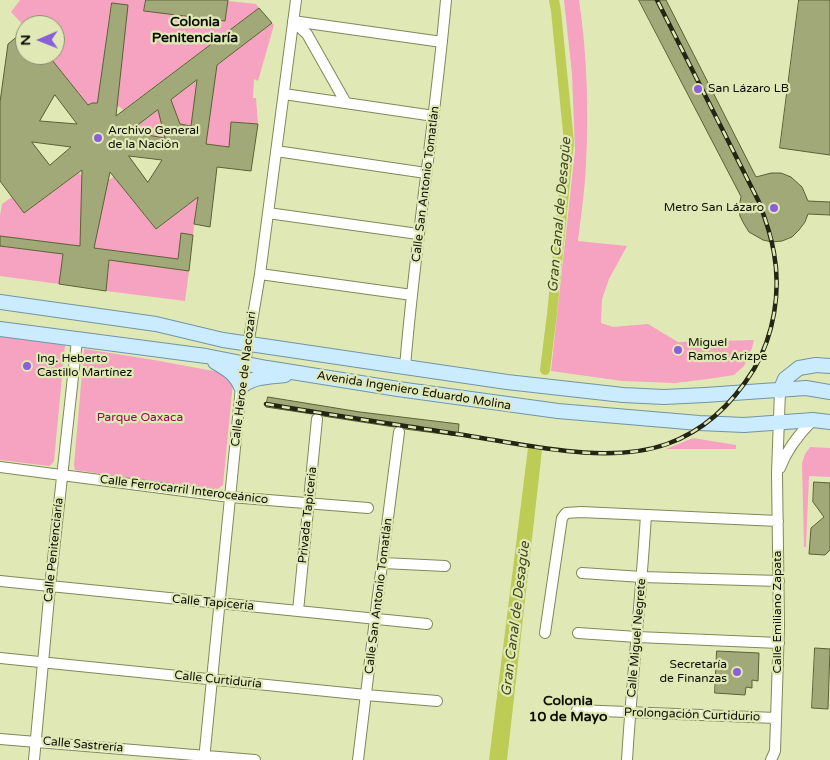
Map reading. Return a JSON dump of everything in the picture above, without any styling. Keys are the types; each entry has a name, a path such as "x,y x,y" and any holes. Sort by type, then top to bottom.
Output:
{"main road":[{"name":"Avenida Ingeniero Eduardo Molina","path":"0,302 156,324 248,344 507,382 623,395 664,397 806,388 830,392"},
{"name":"Avenida Ingeniero Eduardo Molina","path":"0,329 206,356 298,373 558,411 744,425 812,420 830,422"},
{"path":"206,356 234,374 241,387 253,379 298,373"},
{"path":"780,391 785,379 799,368 816,365 830,366"},
{"path":"806,388 830,386"}],"street":[{"name":"Calle Héroe de Nacozari","path":"204,758 241,387 260,274 296,0"},
{"name":"Calle San Antonio Tomatlán","path":"405,367 418,234 434,116 446,0"},
{"path":"293,21 442,42"},
{"path":"293,21 307,34 346,102"},
{"path":"284,94 434,116"},
{"path":"276,152 426,173"},
{"path":"268,213 418,234"},
{"path":"260,274 412,295"},
{"name":"Calle Penitenciaría","path":"34,760 50,587 77,340"},
{"name":"Calle Emiliano Zapata","path":"775,757 779,643 777,474 780,391"},
{"name":"Privada Tapiceria","path":"298,611 317,419"},
{"name":"Calle Emiliano Zapata","path":"777,474 783,459 798,434 812,420"},
{"name":"Calle San Antonio Tomatlán","path":"358,760 399,432"},
{"name":"Calle Ferrocarril Interoceánico","path":"0,467 230,497 368,508"},
{"path":"544,633 562,518 566,513 582,512 778,521"},
{"name":"Calle Miguel Negrete","path":"626,760 646,515"},
{"path":"383,563 445,566"},
{"path":"582,573 642,577 779,581"},
{"name":"Calle Tapicería","path":"0,581 426,624"},
{"path":"578,633 779,643"},
{"name":"Calle Curtiduría","path":"0,658 437,702"},
{"name":"Prolongación Curtidurio","path":"577,710 776,718"},
{"name":"Calle Sastrería","path":"0,738 204,758 255,760"}],"green space":[{"path":"20,0 146,0 145,11 225,21 228,1 256,4 259,8 123,110 117,106 112,3 97,103 88,105 56,65 65,65 65,15 15,16 11,12"},
{"path":"564,0 579,0 586,61 587,144 585,183 578,241 627,246 609,279 602,299 601,323 613,327 648,324 678,342 754,340 744,366 734,375 675,383 622,381 551,371 575,150 572,74"},
{"path":"272,23 274,25 258,81 254,79 253,98 256,98 258,124 231,122 230,136 256,139 254,151 138,134 136,127"},
{"path":"79,173 82,176 80,246 0,236 2,204 12,197 24,213"},
{"path":"114,177 156,229 198,197 193,235 181,234 178,259 94,248 108,180"},
{"path":"0,246 63,254 59,284 0,276"},
{"path":"109,260 189,271 185,301 106,291"},
{"path":"0,335 65,345 54,461 49,466 0,460"},
{"name":"Parque Oaxaca","path":"85,349 219,372 233,383 223,485 214,490 75,470"},
{"path":"693,438 736,445 736,449 666,449"},
{"path":"810,447 830,448 830,477 809,476 806,547 804,547 802,463"}],"water":[{"path":"528,448 542,450 507,760 489,760"}],"building":[{"path":"146,0 228,0 225,21 144,11"},
{"path":"639,0 666,0 756,177 771,173 781,173 791,177 802,187 808,201 830,202 830,215 808,214 799,230 792,237 782,241 772,242 763,240 749,232 740,216 741,197"},
{"path":"799,0 830,0 830,155 780,148"},
{"path":"112,3 128,5 116,116 259,8 272,23 217,65 206,144 229,147 231,122 258,124 251,171 217,167 210,227 194,224 198,197 156,229 110,172 94,248 178,259 181,233 193,235 189,271 109,260 106,291 59,284 63,254 0,246 0,236 80,246 82,170 24,213 0,181 0,102 8,44 15,38 15,65 56,65 88,105 97,103","holes":["197,80 191,126 180,124 171,100","55,95 77,124 40,121","158,110 165,138 129,132","32,142 71,147 50,165","129,156 162,160 148,182"]},
{"path":"268,397 360,412 459,424 458,436 405,429 400,425 394,427 323,416 318,412 312,414 266,407"},
{"path":"814,482 830,483 830,550 825,555 809,554 811,528 824,517 813,502"},
{"path":"815,648 830,649 828,709 812,708"},
{"name":"Secretaría de Finanzas","path":"717,651 759,653 758,681 752,680 752,688 746,687 745,695 715,693"}],"waterway":[{"name":"Gran Canal de Desagüe","path":"545,370 569,142 554,0"}],"railway":[{"path":"266,404 535,447 590,453 617,453 643,450 667,444 693,432 727,404 754,369 767,342 776,298 777,283 774,253 770,233 759,202 657,0"}],"place":[{"name":"San Lázaro LB","path":"698,89"},
{"name":"Archivo General de la Nación","path":"98,138"},
{"name":"Metro San Lázaro","path":"774,208"},
{"name":"Miguel Ramos Arizpe","path":"678,350"},
{"name":"Ing. Heberto Castillo Martínez","path":"27,366"},
{"name":"Secretaría de Finanzas","path":"737,672"}],"district":[{"name":"Colonia Penitenciaría","path":"195,30"},
{"name":"Colonia 10 de Mayo","path":"568,710"}]}
